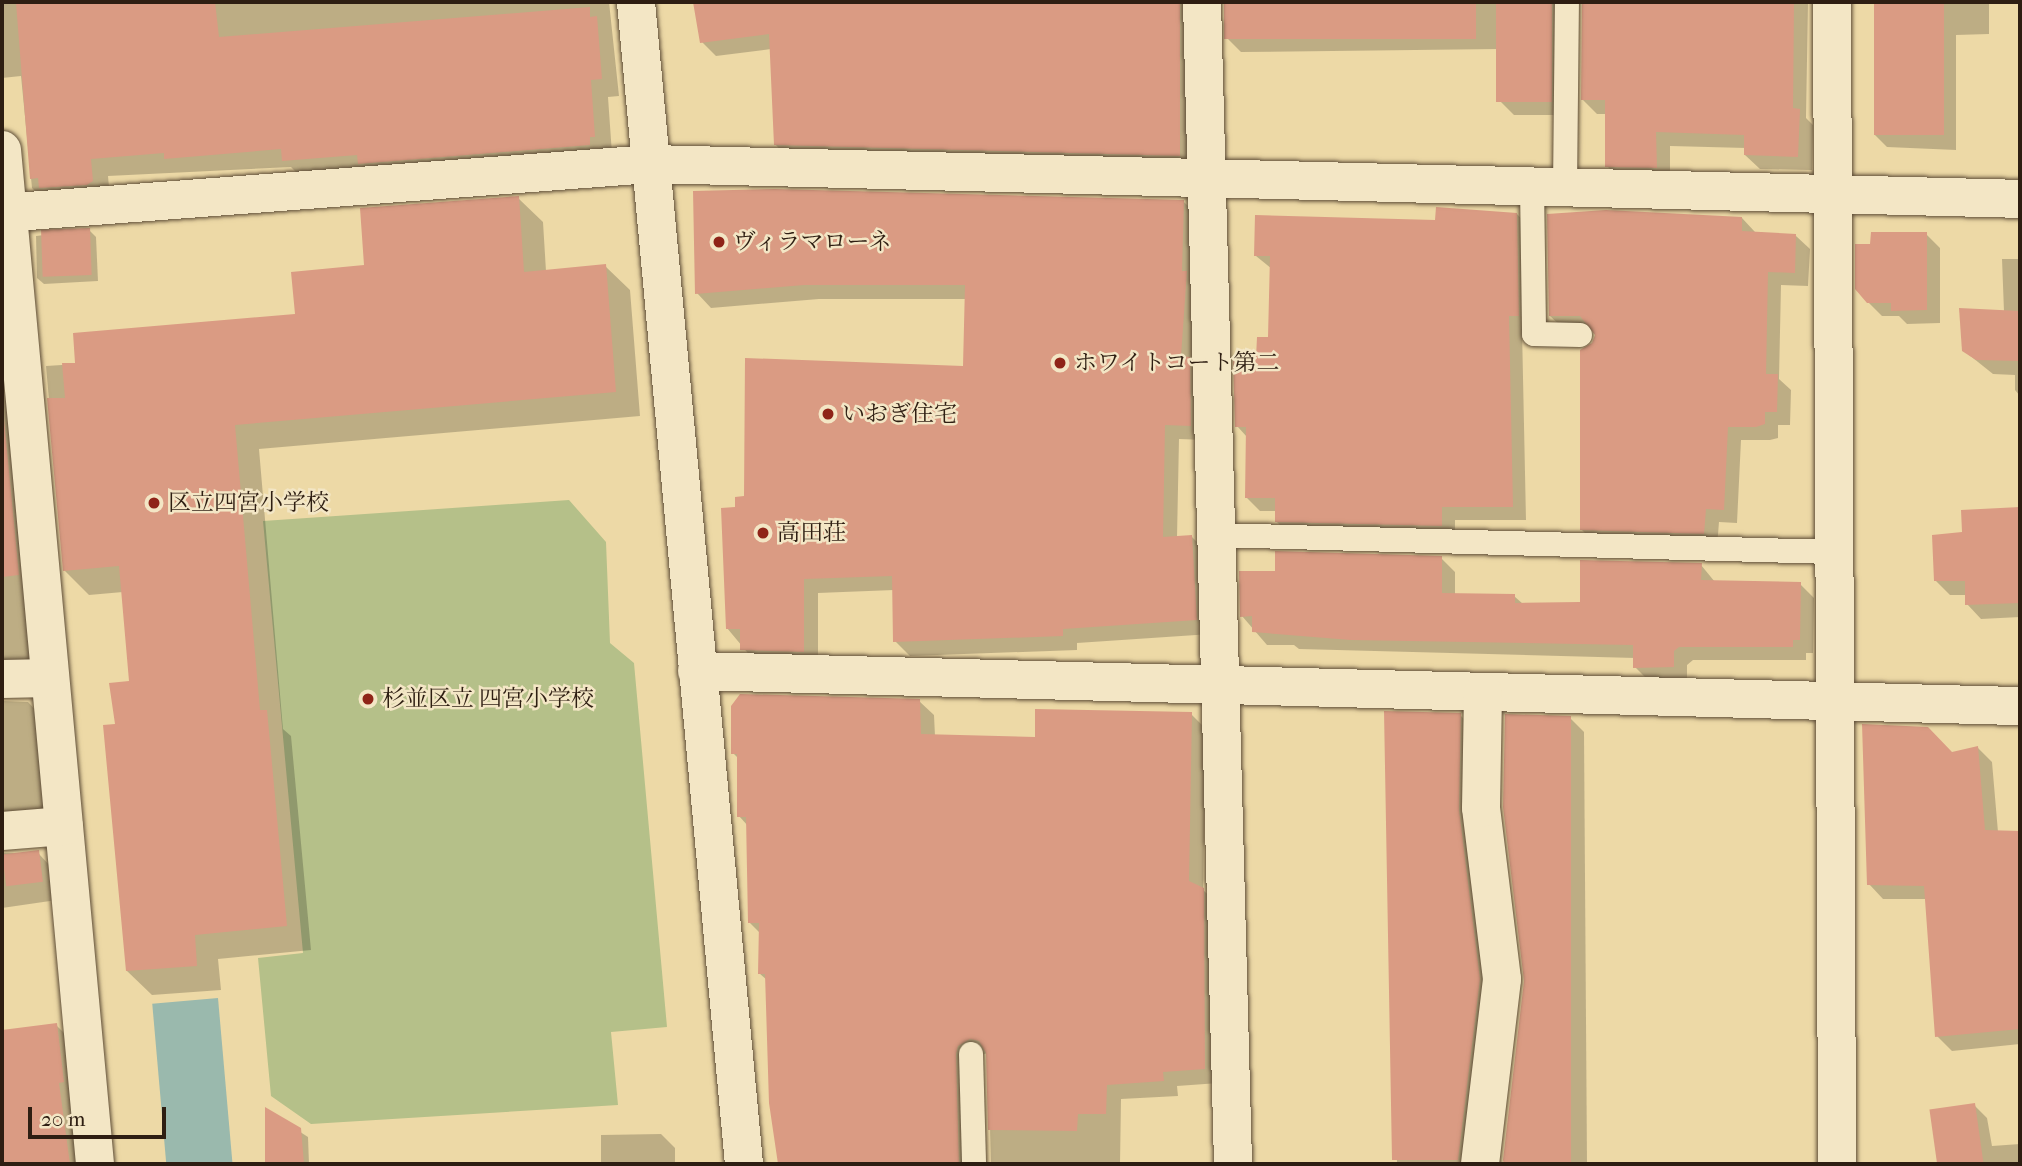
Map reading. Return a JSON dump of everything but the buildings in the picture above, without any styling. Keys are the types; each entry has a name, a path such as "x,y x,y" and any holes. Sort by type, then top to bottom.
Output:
{"street":[{"path":"636,2 744,1164"},
{"path":"1202,2 1233,1164"},
{"path":"1832,2 1832,552 1837,1164"},
{"path":"2,150 5,213 95,1164"},
{"path":"5,213 651,164 1207,176 2020,199"},
{"path":"697,671 1219,682 1483,693 2020,706"},
{"path":"2,679 50,678"},
{"path":"1480,1164 1502,979 1481,808 1483,693"},
{"path":"2,831 64,826"}],"lane":[{"path":"1567,2 1534,334 1580,335"},
{"path":"1216,535 1832,552"},
{"path":"971,1054 974,1164"}],"green space":[{"path":"569,500 606,542 610,643 634,663 667,1027 611,1032 618,1105 311,1124 271,1096 258,958 303,953 263,521"}],"shaded area":[{"path":"218,998 233,1164 166,1164 152,1004"}],"place":[{"name":"ヴィラマローネ","path":"719,242"},
{"name":"ホワイトコート第二","path":"1060,363"},
{"name":"いおぎ住宅","path":"828,414"},
{"name":"区立四宮小学校","path":"154,503"},
{"name":"高田荘","path":"763,533"},
{"name":"杉並区立 四宮小学校","path":"368,699"}]}
